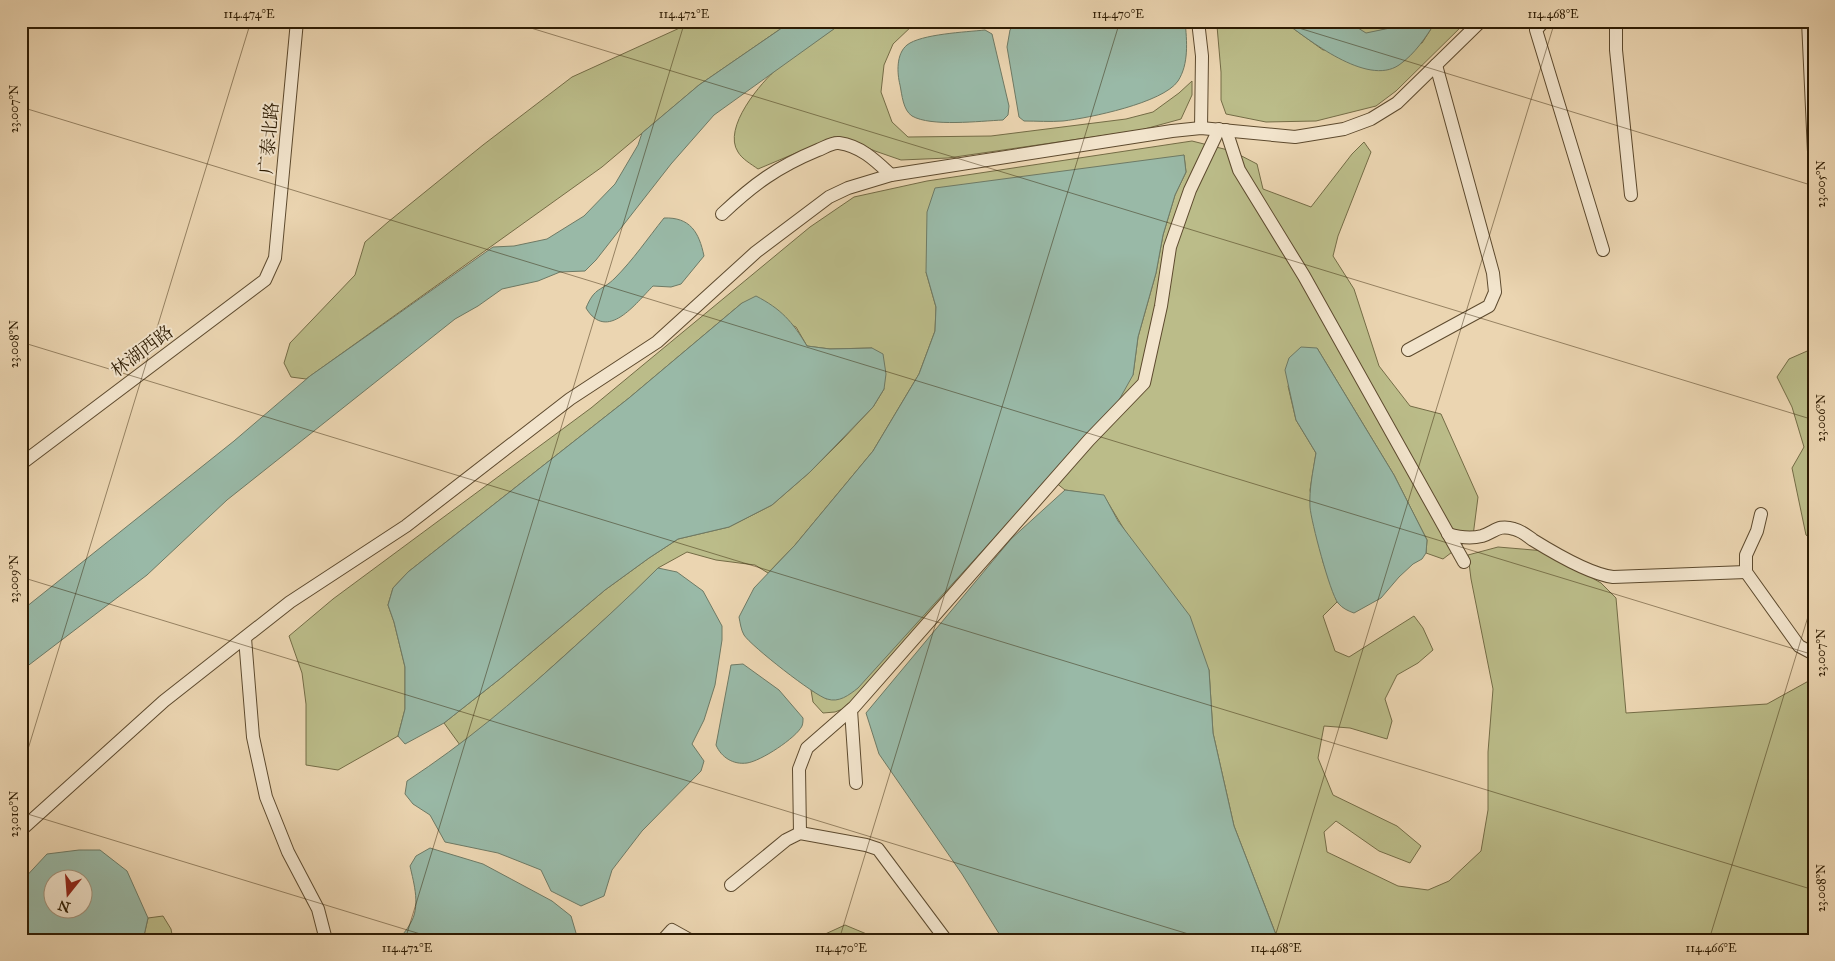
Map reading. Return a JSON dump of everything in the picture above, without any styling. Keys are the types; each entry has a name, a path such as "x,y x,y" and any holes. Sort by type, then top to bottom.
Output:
{"street":[{"name":"广泰北路","path":"275,258 298,21"},
{"path":"1198,21 1202,56 1201,128"},
{"path":"21,830 164,701 290,602 406,526 570,399 657,342 756,252 829,197 848,188 891,175 1172,131 1201,128 1295,137 1344,129 1371,119 1397,103 1481,21"},
{"path":"1544,21 1536,30 1604,250"},
{"path":"1616,21 1616,50 1631,195"},
{"path":"1808,21 1814,152"},
{"path":"1408,350 1489,306 1495,292 1493,273 1436,65"},
{"path":"1223,130 1239,170 1304,276 1464,562"},
{"path":"800,833 799,769 807,748 851,710 1089,440 1144,383 1161,306 1170,247 1190,190 1223,130"},
{"path":"722,214 745,192 774,170 836,143 848,145 869,155 891,175"},
{"name":"林湖西路","path":"21,464 265,280 275,258"},
{"path":"1761,514 1758,531 1746,555 1746,572 1799,646 1814,654"},
{"path":"1448,534 1461,537 1482,536 1499,527 1511,528 1522,531 1532,539 1598,575 1612,577 1746,572"},
{"path":"245,638 253,737 266,797 288,852 318,909 326,940"},
{"path":"851,710 856,783"},
{"path":"731,886 786,840 800,833 866,845 878,849 946,940"},
{"path":"663,940 672,930 690,940"}],"green space":[{"path":"695,21 792,21 699,85 602,167 306,379 291,377 284,363 290,343 355,275 365,242 483,145 572,77"},
{"path":"845,21 927,21 914,24 893,44 884,65 881,92 892,122 908,137 991,136 1126,119 1153,112 1192,81 1192,95 1181,119 1141,130 948,158 901,160 850,140 834,137 758,169 740,155 734,142 739,119 746,106 763,83 779,67"},
{"path":"1214,21 1283,21 1323,50 1422,43 1436,21 1467,21 1396,91 1376,106 1316,121 1266,122 1226,114 1221,100 1221,72 1217,26"},
{"path":"1347,21 1395,21 1390,28 1366,34"},
{"path":"1192,141 1232,151 1257,164 1263,189 1311,207 1352,154 1364,142 1371,152 1338,236 1333,256 1354,289 1379,366 1410,406 1441,414 1478,497 1473,536 1443,559 1426,553 1427,540 1394,475 1317,348 1288,386 1296,420 1316,453 1310,490 1323,562 1337,602 1323,616 1335,651 1349,657 1414,616 1423,628 1433,650 1418,663 1397,675 1385,699 1392,721 1387,739 1350,728 1324,726 1318,758 1333,795 1397,826 1421,846 1410,863 1379,851 1336,821 1324,832 1327,852 1398,886 1428,890 1449,881 1481,851 1488,810 1488,752 1493,689 1468,555 1498,547 1545,551 1601,583 1616,598 1626,713 1767,704 1814,678 1814,940 1278,940 1234,826 1213,733 1209,670 1104,496 1065,490 1055,482 848,707 835,712 823,713 813,702 811,690 827,699 1133,375 1138,337 1156,273 1163,235 1175,195 1186,172 1184,155 926,272 936,307 935,331 919,374 873,451 795,545 768,573 755,565 716,560 687,552 658,568 626,600 502,712 460,745 444,723 501,678 605,590 678,539 729,527 772,505 810,472 873,407 884,389 872,348 830,349 807,346 796,327 742,303 629,398 408,572 393,588 388,605 405,667 405,709 398,736 338,770 306,765 306,704 302,673 289,636 333,599 591,408 810,227 854,197 927,181"},
{"path":"1814,348 1814,541 1806,535 1792,468 1804,447 1792,407 1777,377 1789,359"},
{"path":"163,916 171,929 173,940 143,940 148,918"},
{"path":"845,925 881,940 812,940"}],"shaded area":[{"path":"792,21 845,21 714,115 671,164 596,260 585,271 560,272 538,281 502,289 455,319 227,500 147,575 21,671 21,611 234,441 310,376 493,247 514,246 547,239 584,216 615,184 638,145 642,133 699,85"},
{"path":"1017,21 1185,21 1186,60 1182,74 1170,89 1142,103 1107,113 1075,119 1024,121 1019,117 1007,47 1010,30"},
{"path":"1283,21 1347,21 1366,33 1390,28 1395,21 1436,21 1410,56 1399,65 1386,70 1371,70 1338,58 1307,39"},
{"path":"985,30 992,34 1009,106 1008,115 1003,120 969,122 931,121 912,116 903,102 898,75 899,58 903,49 922,38"},
{"path":"1184,155 1186,172 1175,195 1163,235 1156,273 1138,337 1133,375 1119,400 855,691 836,700 820,696 749,641 741,628 739,617 754,588 795,545 873,451 919,374 935,331 936,307 926,272 927,212 935,188"},
{"path":"664,218 673,218 687,223 696,233 704,256 681,284 671,287 653,286 630,310 612,321 603,322 594,318 586,308 592,296 622,271"},
{"path":"756,296 785,316 807,346 830,349 872,348 883,354 886,374 884,389 873,407 810,472 772,505 729,527 678,539 605,590 501,678 444,723 405,744 398,736 405,709 405,667 388,605 393,588 408,572 629,398 742,303"},
{"path":"1301,347 1317,348 1394,475 1427,540 1426,553 1422,559 1413,564 1399,577 1381,598 1354,613 1338,603 1330,586 1311,515 1310,494 1316,453 1296,420 1285,370 1289,358"},
{"path":"1065,490 1104,495 1118,521 1190,616 1209,670 1213,733 1234,826 1278,940 1003,940 962,874 879,754 866,713 1011,539"},
{"path":"658,568 677,572 703,591 722,626 722,640 715,685 704,720 692,744 704,761 701,771 642,831 612,870 604,896 581,906 551,891 541,870 498,853 445,842 430,815 413,804 405,794 407,781 449,752 507,706 587,635"},
{"path":"743,664 779,690 803,719 802,726 793,737 769,754 747,763 737,763 724,756 716,745 731,665"},
{"path":"430,848 483,864 552,901 571,916 576,933 573,940 398,940 409,926 415,910 416,895 410,866 416,856"},
{"path":"79,850 100,850 127,871 148,918 143,940 21,940 21,882 47,854"}]}
